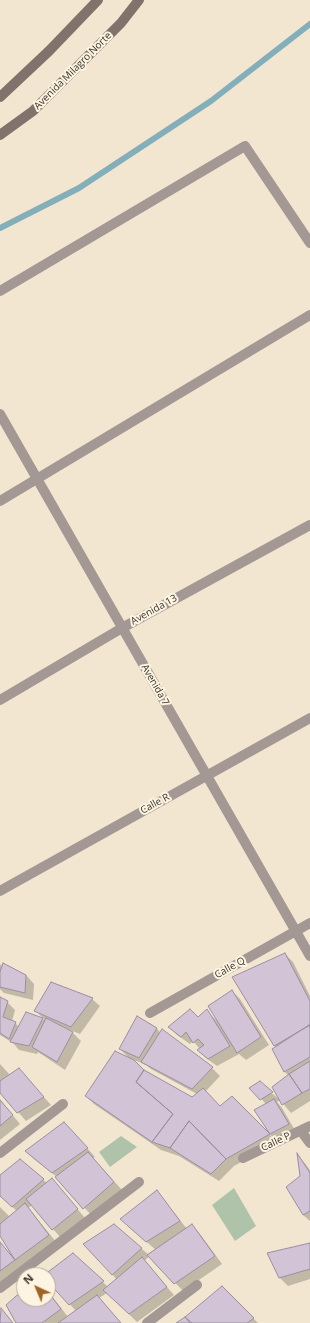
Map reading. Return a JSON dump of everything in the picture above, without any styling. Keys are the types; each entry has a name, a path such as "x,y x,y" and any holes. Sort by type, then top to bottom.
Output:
{"main road":[{"path":"0,97 49,51 98,0"},
{"name":"Avenida Milagro Norte","path":"0,136 34,111 120,23 139,0"}],"street":[{"path":"0,292 245,146 310,243"},
{"path":"0,501 38,480 310,315"},
{"name":"Avenida 7","path":"0,414 310,956"},
{"name":"Avenida 13","path":"0,700 122,628 310,525"},
{"name":"Calle R","path":"0,891 310,718"},
{"name":"Calle Q","path":"150,1012 310,924"},
{"path":"0,1153 64,1104"},
{"path":"306,1128 310,1143"},
{"name":"Calle P","path":"242,1158 306,1128"},
{"path":"0,1288 139,1182"},
{"path":"148,1323 197,1285"}],"green space":[{"path":"121,1136 137,1147 110,1167 99,1152"},
{"path":"234,1188 256,1226 235,1241 212,1205"}],"building":[{"path":"285,953 310,1001 310,1025 274,1046 232,977"},
{"path":"3,963 26,975 25,993 0,987 0,972"},
{"path":"51,982 93,998 71,1027 34,1011"},
{"path":"232,990 261,1037 237,1053 208,1006"},
{"path":"0,997 8,1001 3,1017 16,1022 9,1039 0,1033"},
{"path":"190,1009 198,1017 207,1009 230,1046 208,1059 197,1050 204,1045 198,1039 193,1043 186,1032 181,1037 168,1027"},
{"path":"26,1012 43,1018 29,1046 10,1042"},
{"path":"137,1016 157,1028 139,1058 119,1049"},
{"path":"46,1018 73,1032 57,1062 32,1047"},
{"path":"309,1025 310,1057 284,1072 272,1049"},
{"path":"162,1029 213,1067 192,1089 141,1062"},
{"path":"115,1051 134,1060 144,1070 136,1082 173,1114 152,1142 85,1096"},
{"path":"310,1061 310,1089 302,1093 289,1074"},
{"path":"19,1068 44,1097 17,1113 0,1093 0,1081"},
{"path":"144,1070 192,1097 203,1088 220,1106 232,1096 270,1134 226,1159 189,1121 170,1148 152,1142 173,1114 136,1082"},
{"path":"289,1074 302,1093 282,1105 272,1087"},
{"path":"260,1081 273,1092 260,1100 249,1088"},
{"path":"274,1099 289,1124 270,1134 254,1110"},
{"path":"0,1100 13,1115 0,1126"},
{"path":"189,1121 226,1159 211,1174 170,1148"},
{"path":"64,1122 88,1148 52,1173 25,1151"},
{"path":"88,1152 114,1182 83,1209 55,1177"},
{"path":"297,1153 310,1173 310,1211 303,1215 286,1187 300,1176"},
{"path":"20,1159 44,1179 12,1207 0,1196 0,1175"},
{"path":"52,1178 78,1209 52,1230 26,1199"},
{"path":"157,1190 180,1221 146,1242 120,1219"},
{"path":"25,1203 49,1235 15,1260 0,1236 0,1224"},
{"path":"114,1224 142,1248 112,1275 83,1244"},
{"path":"192,1224 215,1256 174,1284 147,1255"},
{"path":"0,1242 15,1260 0,1271"},
{"path":"310,1243 310,1269 279,1278 267,1253"},
{"path":"73,1253 104,1281 69,1305 56,1291 56,1267 55,1267"},
{"path":"142,1257 167,1287 129,1314 103,1290"},
{"path":"222,1286 254,1318 247,1323 192,1323 185,1317"},
{"path":"97,1295 121,1323 58,1323"},
{"path":"16,1296 16,1307 56,1307 56,1302 61,1309 42,1323 16,1323 6,1305"},
{"path":"1,1308 13,1323 0,1323"},
{"path":"185,1317 190,1323 176,1323"}],"waterway":[{"path":"0,228 79,188 211,101 310,24"}]}
